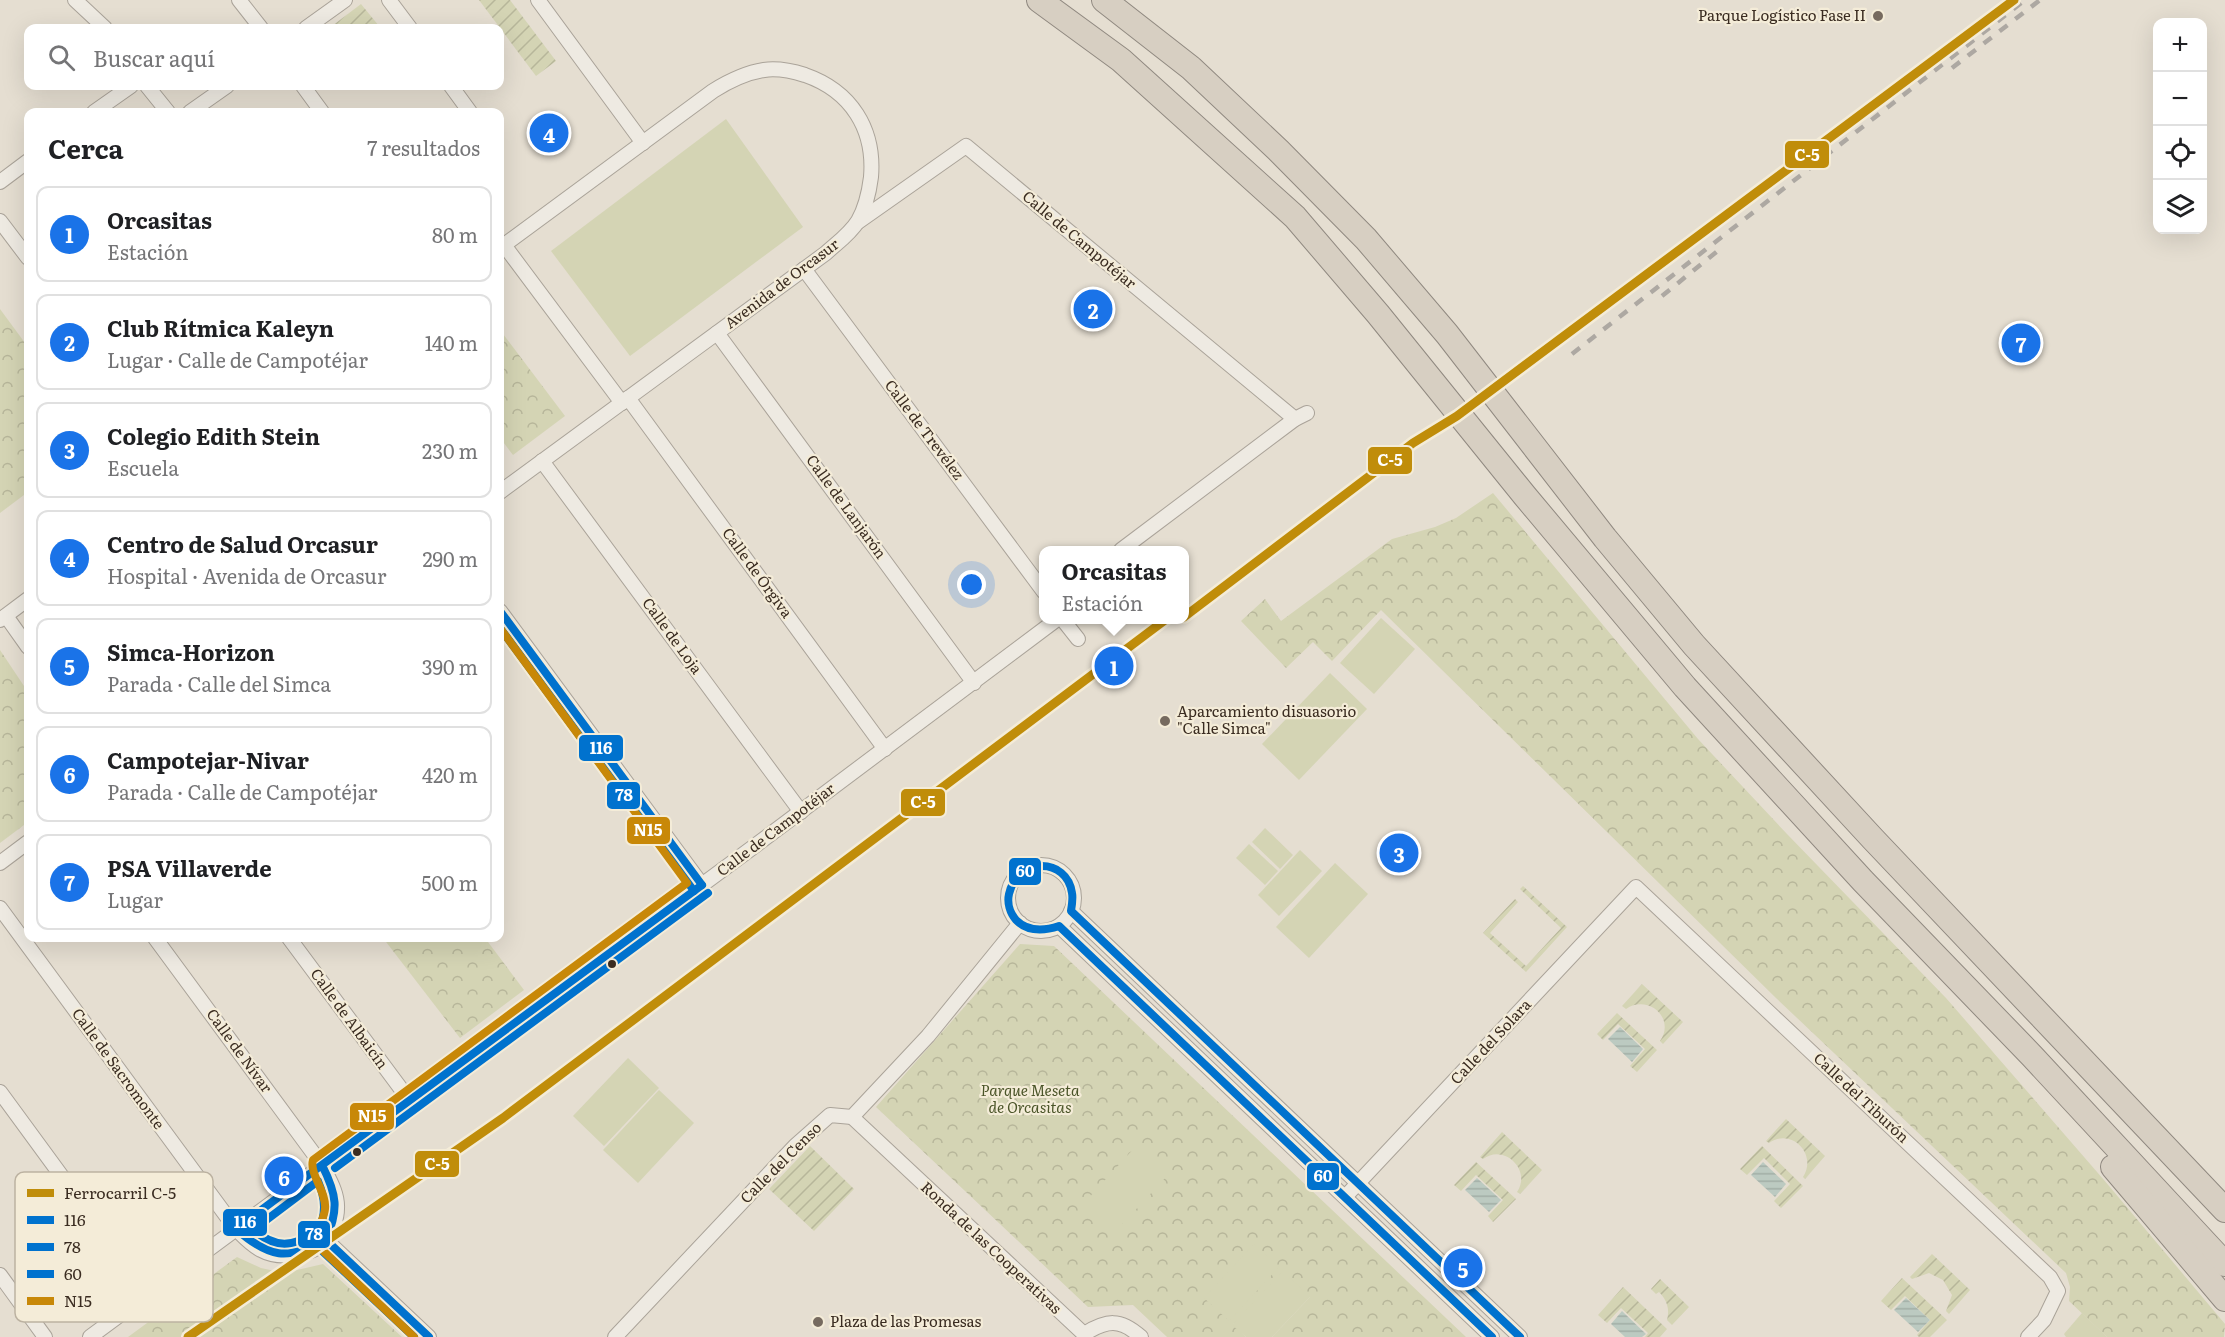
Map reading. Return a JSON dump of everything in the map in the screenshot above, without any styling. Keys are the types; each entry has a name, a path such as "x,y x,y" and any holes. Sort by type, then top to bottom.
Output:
{"highway":[{"path":"1039,0 1120,60 1295,217 1378,314 1525,496 1685,687 1863,881 2032,1056 2225,1264"},
{"path":"1104,0 1191,68 1278,150 1366,239 1447,334 1605,538 1694,645 1873,839 2225,1210"},
{"path":"2032,1056 2069,1114 2225,1299"},
{"path":"2129,1108 2225,1188"}],"street":[{"path":"75,0 101,24"},
{"path":"239,0 258,24"},
{"path":"312,24 345,0"},
{"path":"389,0 407,24"},
{"path":"538,0 643,143"},
{"name":"Avenida de Orcasur","path":"504,246 713,91 746,74 781,70 796,72 820,81 840,94 856,112 869,141 873,157 865,207 857,223 826,253 504,489"},
{"path":"100,108 125,90"},
{"path":"150,90 165,108"},
{"path":"195,108 221,90"},
{"path":"306,90 319,108"},
{"path":"454,90 467,108"},
{"name":"Calle de Campotéjar","path":"857,223 966,146 1301,416 1126,546"},
{"path":"0,182 24,164"},
{"path":"0,221 24,253"},
{"name":"Calle de Órgiva","path":"504,249 625,400 885,749"},
{"name":"Calle de Trevélez","path":"804,269 1039,585"},
{"name":"Calle de Lanjarón","path":"717,333 974,682"},
{"name":"Calle de Loja","path":"542,461 801,812"},
{"path":"24,602 3,618 24,642"},
{"path":"504,615 702,885"},
{"name":"Calle de Campotéjar","path":"213,1247 801,812 1051,624"},
{"path":"1066,624 1078,639"},
{"path":"0,863 24,845"},
{"path":"1046,865 1059,870 1066,877 1074,894 1071,911 1059,926 1046,931 1032,930 1012,915 1008,903 1008,892 1020,872 1032,866 1046,865"},
{"name":"Calle del Solara","path":"1345,1197 1636,887"},
{"name":"Calle del Tiburón","path":"1636,887 2050,1277 2058,1291 2044,1320 2028,1337"},
{"name":"Calle de Sacromonte","path":"0,908 24,941"},
{"path":"1071,911 1520,1337"},
{"path":"852,1117 928,1036 1020,923"},
{"path":"1059,926 1492,1337"},
{"name":"Calle de Sacromonte","path":"25,942 193,1172"},
{"name":"Calle de Nívar","path":"158,942 322,1166 336,1197 337,1211 326,1240"},
{"name":"Calle de Albaicín","path":"292,942 410,1101"},
{"path":"0,1092 59,1172"},
{"name":"Calle del Censo","path":"615,1337 795,1146 830,1115 852,1117"},
{"name":"Ronda de las Cooperativas","path":"852,1117 1083,1335 1101,1324 1122,1323 1141,1337"},
{"name":"Calle de Sacromonte","path":"213,1199 236,1230 263,1251 279,1256 293,1256 309,1251 326,1240"},
{"path":"326,1240 429,1337"},
{"path":"0,1275 15,1296"},
{"path":"34,1322 45,1337"},
{"name":"Calle de Campotéjar","path":"90,1337 110,1322"}],"green space":[{"path":"479,0 510,0 556,61 536,76 504,33 504,24 497,24"},
{"path":"361,4 377,24 335,24"},
{"path":"726,119 803,227 630,356 551,251"},
{"path":"0,309 24,342 24,495 0,513"},
{"path":"504,335 565,416 513,455 504,443"},
{"path":"1493,493 1698,739 1946,998 2104,1180 2225,1324 2224,1337 2107,1337 2069,1301 2070,1287 2066,1273 1776,998 1381,610 1332,661 1313,642 1286,668 1241,621 1265,599 1281,621 1392,539 1435,527 1456,518"},
{"path":"1381,618 1415,649 1374,694 1340,663"},
{"path":"0,650 24,686 24,825 0,843"},
{"path":"1330,673 1367,709 1299,780 1262,744"},
{"path":"1265,828 1293,855 1280,869 1252,842"},
{"path":"1249,844 1278,871 1265,885 1236,858"},
{"path":"1300,850 1322,871 1279,916 1258,895"},
{"path":"1335,863 1368,894 1309,958 1276,927"},
{"path":"1523,886 1567,927 1526,972 1483,933 1515,899 1518,902 1490,933 1526,966 1561,928 1520,889"},
{"path":"386,942 488,942 524,990 460,1038"},
{"name":"Parque Meseta de Orcasitas","path":"1020,944 1054,946 1466,1337 1272,1337 1310,1297 1233,1324 1246,1337 1167,1337 1133,1305 1088,1307 876,1107"},
{"path":"1642,984 1683,1022 1663,1044 1660,1041 1665,1024 1657,1011 1643,1004 1626,1009 1622,1006"},
{"path":"1617,1013 1657,1050 1637,1072 1630,1066 1645,1049 1618,1024 1603,1040 1597,1034"},
{"path":"628,1058 659,1088 604,1146 573,1116"},
{"path":"659,1090 694,1123 638,1183 603,1150"},
{"path":"1786,1119 1825,1156 1805,1179 1803,1177 1807,1168 1807,1160 1800,1145 1786,1138 1769,1143 1766,1141"},
{"path":"1502,1132 1542,1170 1520,1194 1517,1192 1521,1184 1521,1175 1514,1161 1499,1154 1483,1159 1480,1157"},
{"path":"810,1146 854,1189 814,1231 769,1189"},
{"path":"1136,1146 1167,1176 1116,1231 1085,1202"},
{"path":"1762,1146 1803,1186 1781,1208 1774,1201 1790,1184 1764,1158 1747,1175 1740,1169"},
{"path":"1476,1162 1516,1199 1493,1222 1488,1216 1503,1200 1476,1175 1461,1191 1454,1185"},
{"path":"1254,1244 1279,1267 1229,1321 1204,1298"},
{"path":"1932,1254 1970,1290 1949,1314 1946,1311 1952,1295 1943,1280 1929,1273 1912,1279 1910,1277"},
{"path":"237,1257 261,1268 284,1273 323,1264 402,1337 128,1337 148,1322 213,1322 213,1275"},
{"path":"1283,1271 1310,1297 1272,1337 1246,1337 1232,1325"},
{"path":"1902,1278 1947,1320 1930,1337 1917,1335 1930,1320 1905,1296 1891,1310 1881,1301"},
{"path":"1660,1279 1689,1307 1672,1325 1667,1320 1668,1308 1664,1298 1659,1292 1656,1294 1651,1289"},
{"path":"1623,1287 1667,1329 1660,1337 1645,1337 1648,1333 1621,1308 1607,1323 1598,1315"},
{"path":"2082,1313 2107,1337 2066,1337 2064,1334"}],"shaded area":[{"path":"1620,1027 1643,1049 1632,1062 1608,1039"},
{"path":"1763,1162 1786,1184 1775,1197 1751,1175"},
{"path":"1477,1178 1501,1200 1489,1212 1465,1190"},
{"path":"1906,1298 1930,1320 1918,1332 1894,1310"},
{"path":"1622,1311 1646,1334 1642,1337 1625,1337 1611,1324"}],"railway":[{"path":"1572,354 2025,0"},
{"path":"1952,68 2040,0"},
{"path":"1662,296 1720,249"}],"rail line":[{"name":"C-5","path":"1189,613 1413,443 1457,416 2014,0"},
{"name":"C-5","path":"213,1320 503,1118 1160,624"},
{"name":"C-5","path":"188,1337 210,1322"}],"transit line":[{"name":"116","path":"504,616 702,885"},
{"name":"78","path":"504,633 694,891"},
{"name":"N15","path":"414,1337 317,1245 316,1236 324,1214 325,1203 313,1171 313,1160 687,883 504,633"},
{"name":"60","path":"1492,1337 1059,926 1036,929 1026,927 1016,920 1012,914 1008,897 1014,882 1022,873 1042,866 1061,873 1068,881 1072,893 1071,911 1520,1337"},
{"name":"116","path":"322,1165 331,1185 334,1202 333,1219 326,1240 300,1251 279,1253 258,1246 236,1229 292,1187 702,885"},
{"name":"78","path":"335,1168 708,893"},
{"name":"78","path":"318,1181 324,1207 318,1232 300,1241 284,1244 269,1240 253,1230 318,1181"},
{"name":"116","path":"326,1240 429,1337"},
{"name":"78","path":"319,1248 414,1337"}],"place":[{"name":"Parque Logístico Fase II","path":"1878,16"},
{"name":"Centro de Salud Orcasur","path":"549,133"},
{"name":"Club Rítmica Kaleyn","path":"1093,309"},
{"name":"PSA Villaverde","path":"2021,343"},
{"name":"Orcasitas","path":"1114,666"},
{"name":"Aparcamiento disuasorio \"Calle Simca\"","path":"1165,721"},
{"name":"Colegio Edith Stein","path":"1399,853"},
{"name":"Campotejar-Nivar","path":"284,1176"},
{"name":"Simca-Horizon","path":"1463,1268"},
{"name":"Plaza de las Promesas","path":"818,1322"}]}
